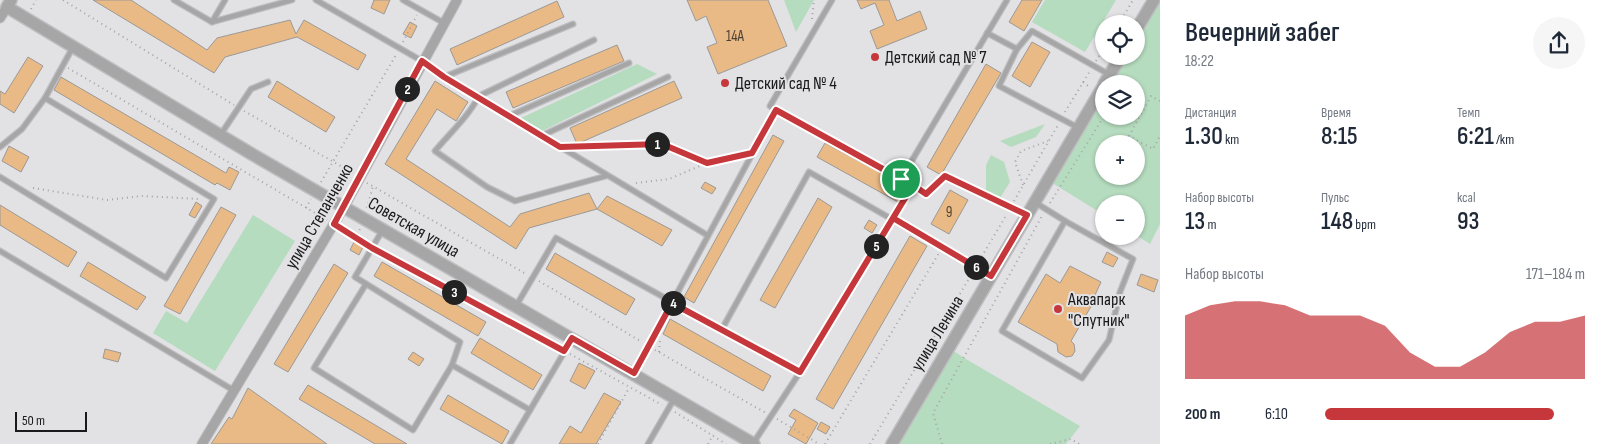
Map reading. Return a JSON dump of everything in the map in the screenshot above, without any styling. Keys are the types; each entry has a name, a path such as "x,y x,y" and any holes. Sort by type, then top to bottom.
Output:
{"street":[{"name":"улица Степанченко","path":"202,444 344,207 457,0"},
{"path":"1145,15 1154,0"},
{"path":"0,18 9,4"},
{"name":"Советская улица","path":"9,4 73,46 220,135 754,444"},
{"name":"улица Ленина","path":"892,444 1095,99"}],"lane":[{"path":"174,0 212,22 292,0"},
{"path":"212,22 225,0"},
{"path":"316,0 422,61 444,77 479,96 606,176 707,235"},
{"path":"403,0 444,23"},
{"path":"832,0 770,106 926,194 945,176 1027,215"},
{"path":"901,179 1007,0"},
{"path":"444,77 573,24"},
{"path":"1078,128 999,86 1016,49 1032,31 1093,66 1101,75"},
{"path":"987,33 1016,49"},
{"path":"594,40 479,96 470,112 454,127 435,151 488,187 515,201 606,176"},
{"path":"0,147 22,129 64,66 73,46"},
{"path":"509,116 629,63"},
{"path":"541,136 668,77"},
{"path":"220,135 252,89 268,82"},
{"path":"0,177 166,278 214,199 44,98"},
{"path":"634,373 776,110"},
{"path":"722,329 809,172 893,218 991,276"},
{"path":"754,444 773,417 913,185"},
{"path":"1034,202 1133,259 1120,292 1109,340 1082,378 1002,331 1064,221"},
{"path":"366,284 314,368 413,430 452,364 460,342 366,284 354,277 383,230"},
{"path":"516,306 556,238 800,372"},
{"path":"0,251 234,390"},
{"path":"510,444 572,338"},
{"path":"452,364 530,410"},
{"path":"648,444 675,398"}],"path":[{"path":"63,0 238,107 819,444"},
{"path":"1124,15 1133,0"},
{"path":"335,162 420,10"},
{"path":"870,444 1095,63"},
{"path":"64,66 372,248 564,351 726,444"},
{"path":"1145,106 1151,96 1160,101"},
{"path":"942,444 934,413 1046,210 1098,125"},
{"path":"1134,125 1129,136 1153,149 1160,136"},
{"path":"1023,185 1015,162 1021,152 1048,141"},
{"path":"560,147 662,144 707,163"},
{"path":"624,185 669,179 707,163 752,153"},
{"path":"30,188 107,200 142,196 214,199"},
{"path":"825,444 942,247"},
{"path":"598,444 629,388"},
{"path":"708,444 713,435"},
{"path":"1050,444 1071,439 1079,444"}],"green space":[{"path":"784,0 814,0 796,32"},
{"path":"1045,0 1116,0 1107,15 1095,15 1095,35 1085,52 1032,22"},
{"path":"1154,0 1160,0 1160,224 1150,244 1145,241 1145,195 1095,195 1095,209 1046,179 1095,100 1095,125 1145,125 1145,75 1110,75 1116,65 1145,65 1145,15"},
{"path":"637,64 657,74 542,131 521,118"},
{"path":"1045,124 1036,137 1011,147 1000,141"},
{"path":"991,155 1004,162 1010,182 998,201 986,194 986,165"},
{"path":"253,215 295,241 215,371 153,333 166,311 187,323"},
{"path":"949,348 1080,426 1066,444 896,444"}],"building":[{"path":"93,0 131,0 207,50 217,38 290,20 296,34 304,20 366,55 358,70 297,37 225,57 214,73"},
{"path":"374,0 390,0 384,14 371,8"},
{"path":"687,0 768,0 787,46 718,74 707,47 717,43 706,16 696,21"},
{"path":"857,0 889,0 897,21 920,11 927,29 877,49 870,31 884,25 875,3 861,9"},
{"path":"1022,0 1042,0 1024,31 1009,22"},
{"path":"557,1 564,17 457,65 450,49"},
{"path":"410,22 417,26 411,38 403,34"},
{"path":"1032,42 1050,52 1030,87 1012,76"},
{"path":"617,45 624,61 513,108 506,92"},
{"path":"28,57 43,66 14,113 0,104 0,91 5,94"},
{"path":"986,64 1001,73 941,175 927,167"},
{"path":"61,77 226,173 229,167 239,172 230,190 217,183 215,185 54,90"},
{"path":"277,81 335,117 326,132 268,97"},
{"path":"435,81 468,102 456,121 437,109 406,159 510,227 520,214 589,193 597,209 529,228 516,249 385,164"},
{"path":"674,81 682,98 577,144 570,128"},
{"path":"773,135 784,141 694,303 684,297"},
{"path":"825,143 907,187 898,202 817,157"},
{"path":"9,146 29,157 21,172 2,161"},
{"path":"705,182 716,188 712,194 701,188"},
{"path":"950,190 968,200 949,234 931,224"},
{"path":"607,196 672,230 662,246 597,209"},
{"path":"818,198 832,207 775,308 760,300"},
{"path":"196,202 202,206 195,218 189,215"},
{"path":"0,205 77,252 68,267 0,225"},
{"path":"221,207 236,215 180,314 164,306"},
{"path":"869,220 877,225 872,233 864,228"},
{"path":"910,236 927,246 833,409 816,399"},
{"path":"354,242 363,247 359,255 350,250"},
{"path":"1107,252 1118,258 1113,267 1102,262"},
{"path":"555,253 635,299 626,315 546,269"},
{"path":"88,262 146,297 137,310 80,276"},
{"path":"382,262 486,322 478,336 374,276"},
{"path":"334,264 348,273 288,372 274,364"},
{"name":"Аквапарк \"Спутник\"","path":"1070,266 1101,282 1095,295 1097,296 1071,341 1074,344 1075,351 1072,356 1066,357 1058,352 1057,344 1018,322 1046,274 1060,283"},
{"path":"1141,274 1158,280 1154,292 1137,285"},
{"path":"670,319 771,376 763,391 663,334"},
{"path":"480,338 542,375 533,390 471,353"},
{"path":"105,349 121,353 118,362 103,358"},
{"path":"413,352 424,359 419,366 408,359"},
{"path":"579,363 595,371 585,389 570,381"},
{"path":"308,385 407,444 375,444 299,399"},
{"path":"248,388 327,444 211,444 229,417 232,419"},
{"path":"604,393 621,402 596,444 559,444 570,426 581,433"},
{"path":"448,395 509,431 502,444 440,409"},
{"path":"794,409 818,423 806,444 788,434 796,420 789,416"},
{"path":"821,422 830,427 826,434 817,429"}],"place":[{"name":"Детский сад № 7","path":"875,57"},
{"name":"Детский сад № 4","path":"725,83"},
{"name":"Аквапарк \"Спутник\"","path":"1058,309"}],"route":[{"path":"901,179 776,110 752,153 707,163 662,144 560,147 479,96 444,77 422,61 334,224 354,239 564,351 572,338 634,373 672,303 800,372 913,185 926,194 945,176 1027,215 991,276 893,218 913,185 901,179"}]}
